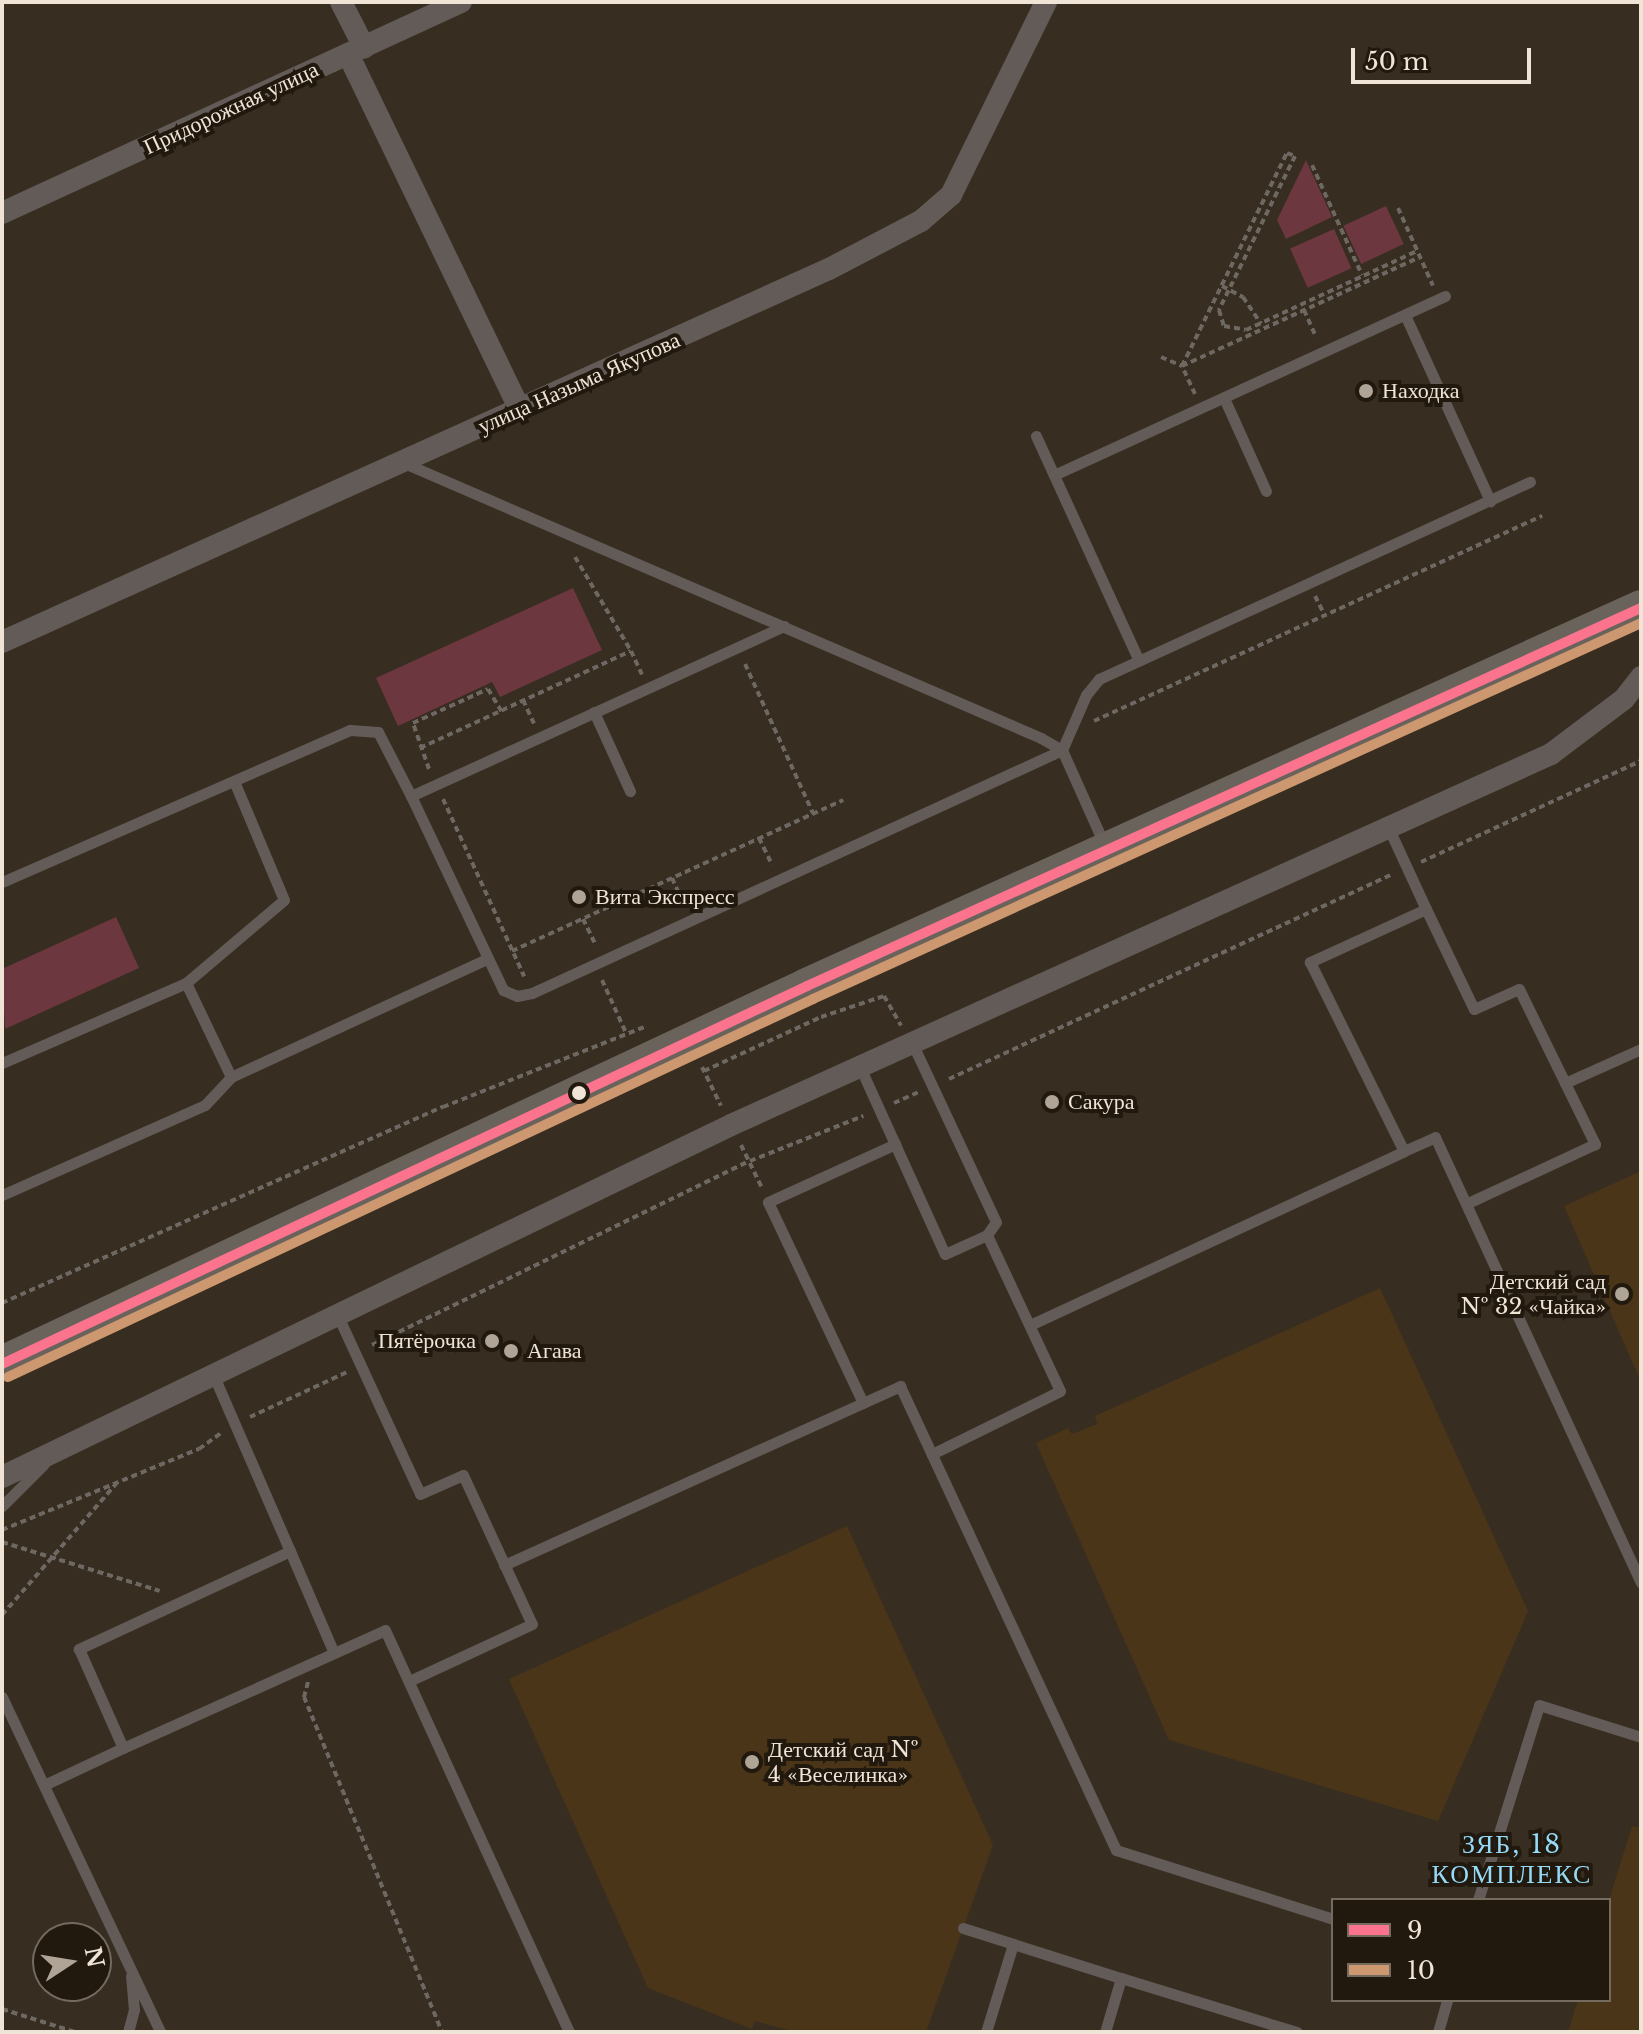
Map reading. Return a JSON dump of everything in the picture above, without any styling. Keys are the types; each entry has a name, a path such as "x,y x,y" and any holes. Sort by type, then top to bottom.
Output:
{"main road":[{"path":"2,1364 1107,850 1641,608"}],"street":[{"path":"341,2 356,50 520,410"},
{"name":"Придорожная улица","path":"2,213 461,2"},
{"name":"улица Назыма Якупова","path":"2,642 829,269 921,221 951,195 1046,2"},
{"path":"2,1477 731,1125 860,1067 914,1047 1551,754 1624,699 1641,677"}],"lane":[{"path":"1054,475 1442,298"},
{"path":"1405,315 1490,501"},
{"path":"1224,398 1266,491"},
{"path":"1036,436 1139,661"},
{"path":"402,462 784,626 1062,750 1107,850"},
{"path":"2,882 365,728 387,743 503,990 517,996 532,993 1062,750 1095,682 1530,482"},
{"path":"411,796 784,626"},
{"path":"594,712 630,791"},
{"path":"2,1063 186,983 284,900 234,781"},
{"path":"1389,829 1474,1009 1519,989 1595,1144 1466,1204"},
{"path":"1404,1151 1310,962 1426,909"},
{"path":"2,1195 205,1105 231,1077 486,959"},
{"path":"186,983 231,1077"},
{"path":"860,1067 945,1254 987,1235 996,1222 935,1085 914,1047"},
{"path":"1565,1083 1641,1049"},
{"path":"1030,1325 1435,1137 1641,1583"},
{"path":"863,1403 768,1202 895,1144"},
{"path":"932,1454 1060,1391 987,1235"},
{"path":"337,1314 420,1494 463,1475 532,1624 409,1681"},
{"path":"213,1374 334,1653"},
{"path":"504,1565 900,1386 1116,1850 1331,1918"},
{"path":"2,1506 57,1451"},
{"path":"123,1748 79,1649 290,1551"},
{"path":"44,1785 385,1630 569,2032"},
{"path":"2,1697 160,2032"},
{"path":"1479,1898 1539,1705 1641,1737"},
{"path":"963,1928 1297,2032"},
{"path":"986,2032 1013,1944"},
{"path":"128,2032 134,2010 131,1967"},
{"path":"1105,2032 1121,1978"},
{"path":"1438,2032 1446,2002"}],"path":[{"path":"1182,366 1287,153 1295,156 1219,310 1224,326 1238,332 1419,254"},
{"path":"1312,165 1364,279"},
{"path":"1398,208 1442,298"},
{"path":"1182,366 1364,279"},
{"path":"1222,286 1249,302 1263,329"},
{"path":"1304,310 1323,352"},
{"path":"1161,357 1182,366 1202,408"},
{"path":"1070,732 1542,516"},
{"path":"555,528 631,651 648,688"},
{"path":"737,647 813,813"},
{"path":"420,748 631,651"},
{"path":"501,711 487,689 413,723 420,748 532,993"},
{"path":"523,700 540,737"},
{"path":"2,1530 199,1449 235,1424 346,1373 369,1347 750,1161 935,1085 1641,761"},
{"path":"512,951 843,800"},
{"path":"759,838 778,880"},
{"path":"672,878 691,920"},
{"path":"583,919 626,1033"},
{"path":"704,1071 821,1017 884,996 914,1047"},
{"path":"2,1303 443,1107 564,1061"},
{"path":"731,1125 768,1202"},
{"path":"2,1615 118,1482"},
{"path":"2,1542 186,1600"},
{"path":"315,1661 304,1697 442,2032"},
{"path":"2,2009 75,2032"}],"shaded area":[{"path":"1306,160 1332,217 1286,239 1277,220"},
{"path":"1386,206 1404,244 1361,264 1343,226"},
{"path":"1334,229 1351,268 1308,288 1290,249"},
{"path":"573,588 602,650 500,697 492,682 398,726 376,678"},
{"path":"116,917 139,968 5,1029 2,969"},
{"name":"Детский сад № 32 «Чайка»","path":"1641,1171 1641,1382 1564,1206"},
{"path":"1380,1288 1528,1611 1438,1821 1169,1740 1036,1443 1068,1428 1072,1434 1097,1424 1095,1416"},
{"name":"Детский сад № 4 «Веселинка»","path":"847,1526 993,1845 926,2032 796,2032 755,2021 752,2029 648,1988 509,1679"},
{"path":"1632,1826 1641,1828 1641,2032 1568,2032 1577,2002 1611,2002 1610,1898"}],"transit line":[{"name":"9","path":"2,1364 807,986 1641,608"},
{"name":"10","path":"8,1377 813,999 1641,623"}],"place":[{"name":"Находка","path":"1366,391"},
{"name":"Вита Экспресс","path":"579,897"},
{"name":"Сакура","path":"1052,1102"},
{"name":"Детский сад № 32 «Чайка»","path":"1622,1294"},
{"name":"Пятёрочка","path":"492,1341"},
{"name":"Агава","path":"511,1351"},
{"name":"Детский сад № 4 «Веселинка»","path":"752,1762"}],"district":[{"name":"ЗЯБ, 18 КОМПЛЕКС","path":"1512,1860"}]}
